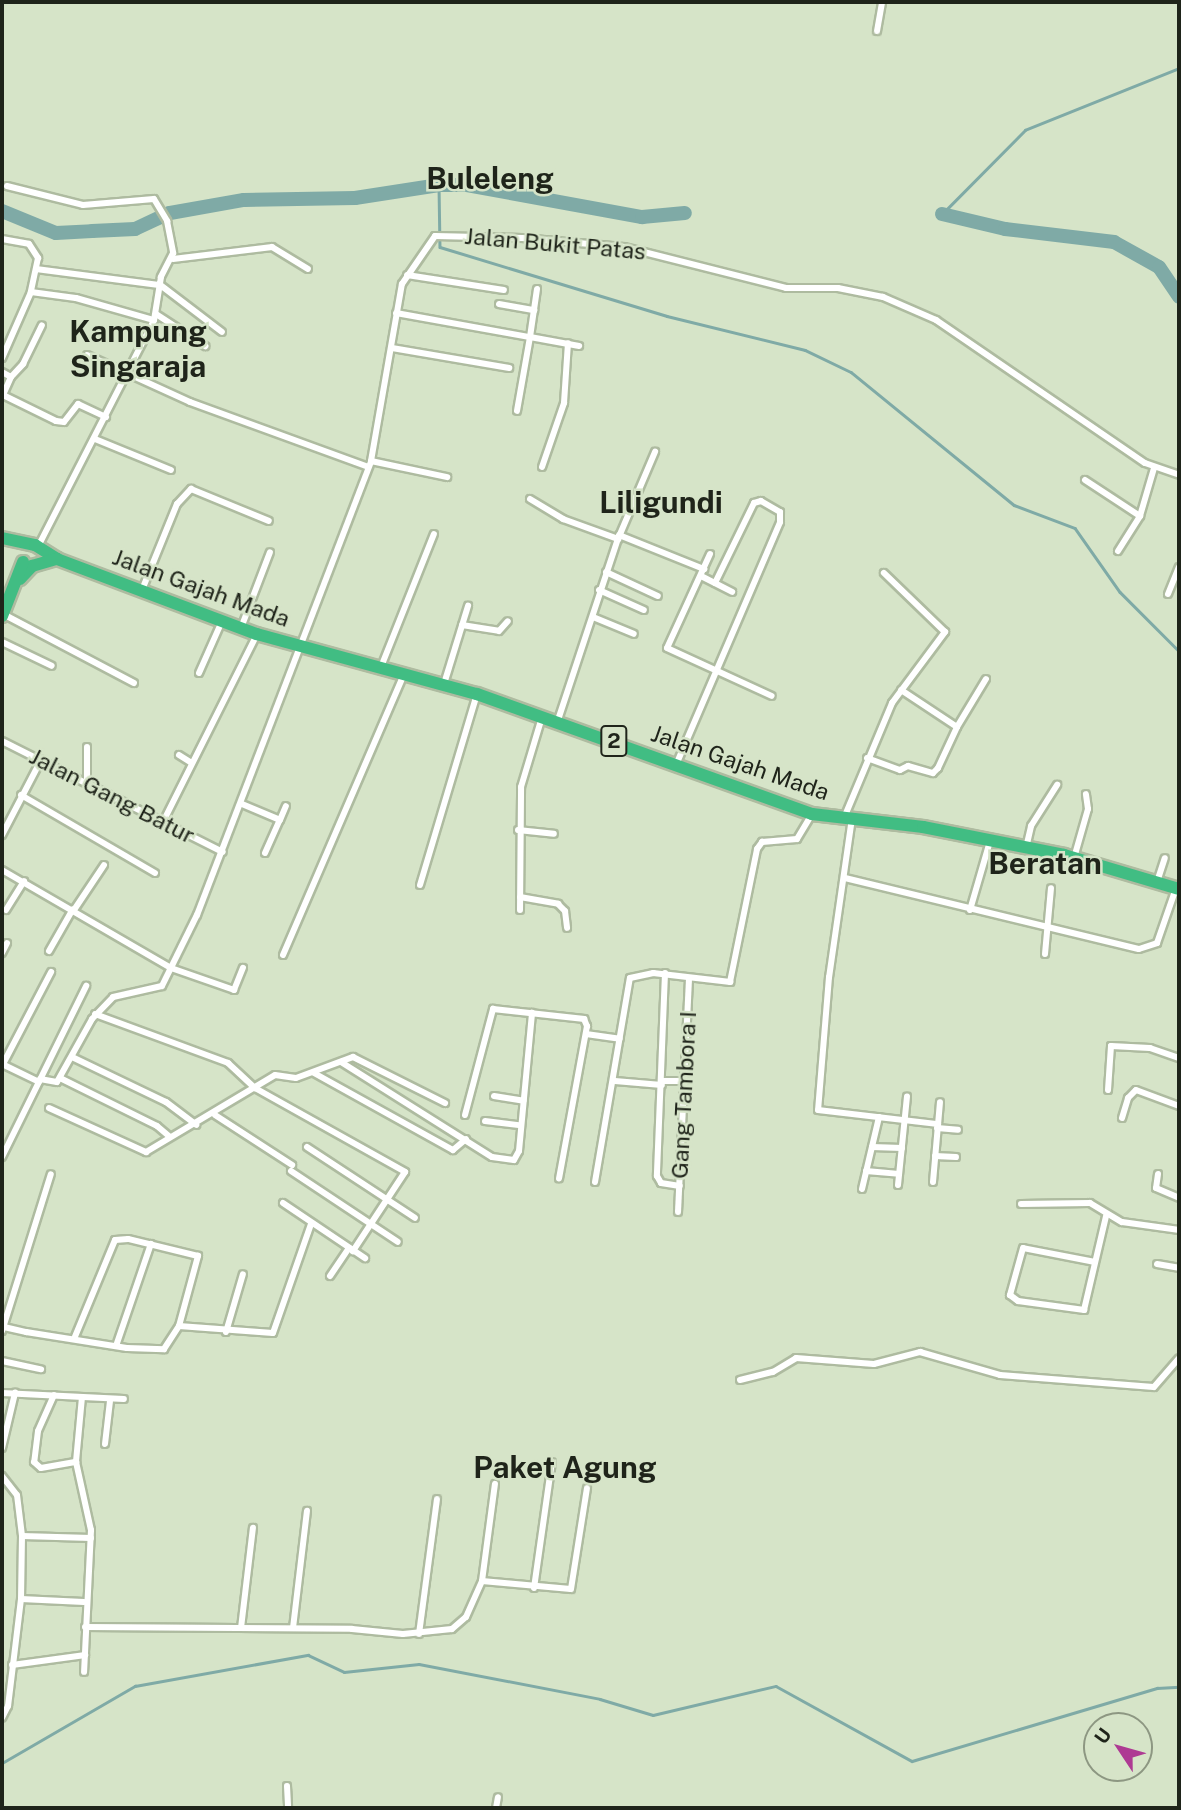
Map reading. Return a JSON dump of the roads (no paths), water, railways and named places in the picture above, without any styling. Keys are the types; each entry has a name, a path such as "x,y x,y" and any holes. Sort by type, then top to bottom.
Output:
{"highway":[{"name":"Jalan Gajah Mada","path":"5,539 32,556 57,559 257,634 444,684 558,720 812,814 990,840 1074,858 1178,888"},
{"path":"2,615 32,556"}],"street":[{"path":"877,31 882,2"},
{"path":"8,186 82,205 156,200 167,221 173,259 159,285 155,317 95,439 32,556"},
{"name":"Jalan Bukit Patas","path":"300,646 370,464 396,313 407,275 438,236 624,247 778,287 838,288 883,298 953,330 1154,468 1179,475"},
{"path":"2,239 26,243 37,251 30,292 2,358"},
{"path":"173,259 262,247 282,251 308,269"},
{"path":"36,269 159,285 222,332"},
{"path":"407,275 503,290"},
{"path":"517,411 537,289"},
{"path":"30,292 76,298 155,317 205,346"},
{"path":"499,304 534,310"},
{"path":"396,313 579,346"},
{"path":"43,325 23,364 11,377 3,396 56,421 64,422 78,404 106,417"},
{"path":"542,467 564,403 568,343"},
{"path":"392,348 509,368"},
{"path":"88,355 190,402 370,464 447,477"},
{"path":"2,372 11,377"},
{"path":"95,439 171,470"},
{"path":"558,720 618,537 655,452"},
{"path":"1118,551 1140,516 1154,468"},
{"path":"1085,480 1140,516"},
{"path":"142,590 177,504 191,489 269,521"},
{"path":"530,499 564,519 618,537 702,572 732,592"},
{"path":"676,765 713,672 776,532 780,512 761,501 754,503 715,583"},
{"path":"382,667 434,534"},
{"path":"241,628 270,552"},
{"path":"710,554 667,648 713,672 772,696"},
{"path":"1168,594 1179,567"},
{"path":"606,572 659,596"},
{"path":"884,573 945,628 901,690 867,758 848,818 845,878 829,977 818,1110 904,1120 958,1130"},
{"path":"599,590 644,610"},
{"path":"444,684 468,606"},
{"path":"2,615 134,683"},
{"path":"593,617 634,634"},
{"path":"199,673 222,621"},
{"path":"462,625 499,631 508,621"},
{"path":"163,822 257,634"},
{"path":"2,642 52,666"},
{"name":"Jalan Gang Batur","path":"95,1014 113,997 154,990 162,986 223,852 300,646"},
{"path":"283,954 405,673"},
{"path":"867,758 900,770 908,766 933,773 986,679"},
{"path":"901,690 957,727"},
{"path":"419,885 477,694"},
{"path":"520,910 518,830 524,773 543,716"},
{"name":"Jalan Gang Batur","path":"2,741 223,852"},
{"path":"87,747 87,783"},
{"path":"178,754 192,763"},
{"path":"2,835 41,760"},
{"path":"1026,848 1031,825 1057,785"},
{"path":"1074,858 1088,809 1086,794"},
{"path":"21,795 155,873"},
{"path":"242,804 279,820"},
{"path":"265,853 286,806"},
{"path":"595,1182 615,1081 630,978 665,974 723,984 731,981 757,849 762,842 797,839 812,814"},
{"path":"518,830 554,834"},
{"path":"970,910 990,840"},
{"path":"1157,882 1165,858"},
{"path":"49,951 73,909 104,865"},
{"path":"2,870 172,968 234,990 243,968"},
{"path":"845,878 1046,929 1149,948 1159,940 1178,888"},
{"path":"6,910 24,881"},
{"path":"1045,954 1051,888"},
{"path":"520,897 558,904 565,911 567,928"},
{"path":"2,953 7,943"},
{"path":"51,972 2,1064 51,1083 60,1078 95,1014 228,1063 256,1088 405,1172 371,1224 330,1276"},
{"path":"665,974 657,1176 661,1183 680,1186"},
{"name":"Gang Tambora I","path":"678,1212 690,978"},
{"path":"2,1157 86,986"},
{"path":"465,1115 493,1009 581,1017 586,1022 586,1034 559,1178"},
{"path":"341,1062 492,1157 514,1160 519,1151 519,1125 524,1101 532,1013"},
{"path":"586,1034 620,1039"},
{"path":"1108,1090 1111,1046 1150,1048 1179,1058"},
{"path":"72,1057 166,1102 196,1125"},
{"path":"49,1108 143,1152 215,1115 275,1075 296,1078 353,1057 445,1103"},
{"path":"314,1073 453,1150 466,1139"},
{"path":"60,1078 157,1126 170,1137"},
{"path":"615,1081 685,1081"},
{"path":"1122,1118 1128,1098 1136,1090 1179,1106"},
{"path":"494,1096 524,1101"},
{"path":"898,1185 907,1096"},
{"path":"933,1182 940,1102"},
{"path":"215,1115 398,1242"},
{"path":"862,1189 879,1117"},
{"path":"485,1121 519,1125"},
{"path":"307,1147 415,1219"},
{"path":"872,1147 902,1148"},
{"path":"935,1156 956,1157"},
{"path":"866,1171 899,1174"},
{"path":"51,1174 3,1329 116,1346 164,1349 179,1326 198,1256 123,1238 112,1244 74,1339"},
{"path":"1158,1174 1156,1188 1179,1198"},
{"path":"283,1203 365,1258"},
{"path":"1021,1204 1090,1203 1106,1216 1179,1230"},
{"path":"1096,1262 1023,1248 1010,1295 1018,1301 1084,1310 1096,1262 1106,1216"},
{"path":"179,1326 267,1335 275,1332 312,1224"},
{"path":"116,1346 151,1244"},
{"path":"1157,1264 1179,1268"},
{"path":"226,1332 243,1274"},
{"path":"740,1380 773,1372 796,1358 874,1364 920,1352 1000,1375 1154,1387 1179,1358"},
{"path":"2,1361 41,1369"},
{"path":"2,1393 110,1401 124,1399"},
{"path":"2,1448 15,1393"},
{"path":"54,1395 37,1431 34,1462 41,1468 76,1462"},
{"path":"82,1397 76,1462 91,1538 85,1602 84,1672"},
{"path":"105,1444 110,1401"},
{"path":"534,1588 552,1462"},
{"path":"2,1476 17,1495 22,1536 21,1599 7,1713 2,1718"},
{"path":"85,1627 293,1628 419,1634 460,1625 482,1581 495,1485"},
{"path":"482,1581 565,1591 572,1587 587,1488"},
{"path":"419,1634 437,1499"},
{"path":"293,1628 307,1511"},
{"path":"241,1628 253,1528"},
{"path":"22,1536 91,1538"},
{"path":"21,1599 85,1602"},
{"path":"12,1665 85,1655"},
{"path":"287,1786 288,1808"},
{"path":"496,1808 498,1797"}],"waterway":[{"path":"942,214 1025,130 1179,68"},
{"path":"439,185 440,247 667,316 805,350 851,372 1014,505 1075,528 1120,592 1179,651"},
{"path":"2,211 56,233 135,229 170,213 244,200 355,198 439,185 467,185 642,217 685,213"},
{"path":"942,214 1005,229 1114,242 1159,267 1179,297"},
{"path":"2,1763 135,1686 308,1655 344,1672 419,1664 600,1699 653,1715 776,1686 912,1761 1157,1688 1179,1687"}],"district":[{"name":"Buleleng","path":"490,178"},
{"name":"Kampung Singaraja","path":"138,348"},
{"name":"Liligundi","path":"661,502"},
{"name":"Beratan","path":"1045,863"},
{"name":"Paket Agung","path":"565,1467"}]}
